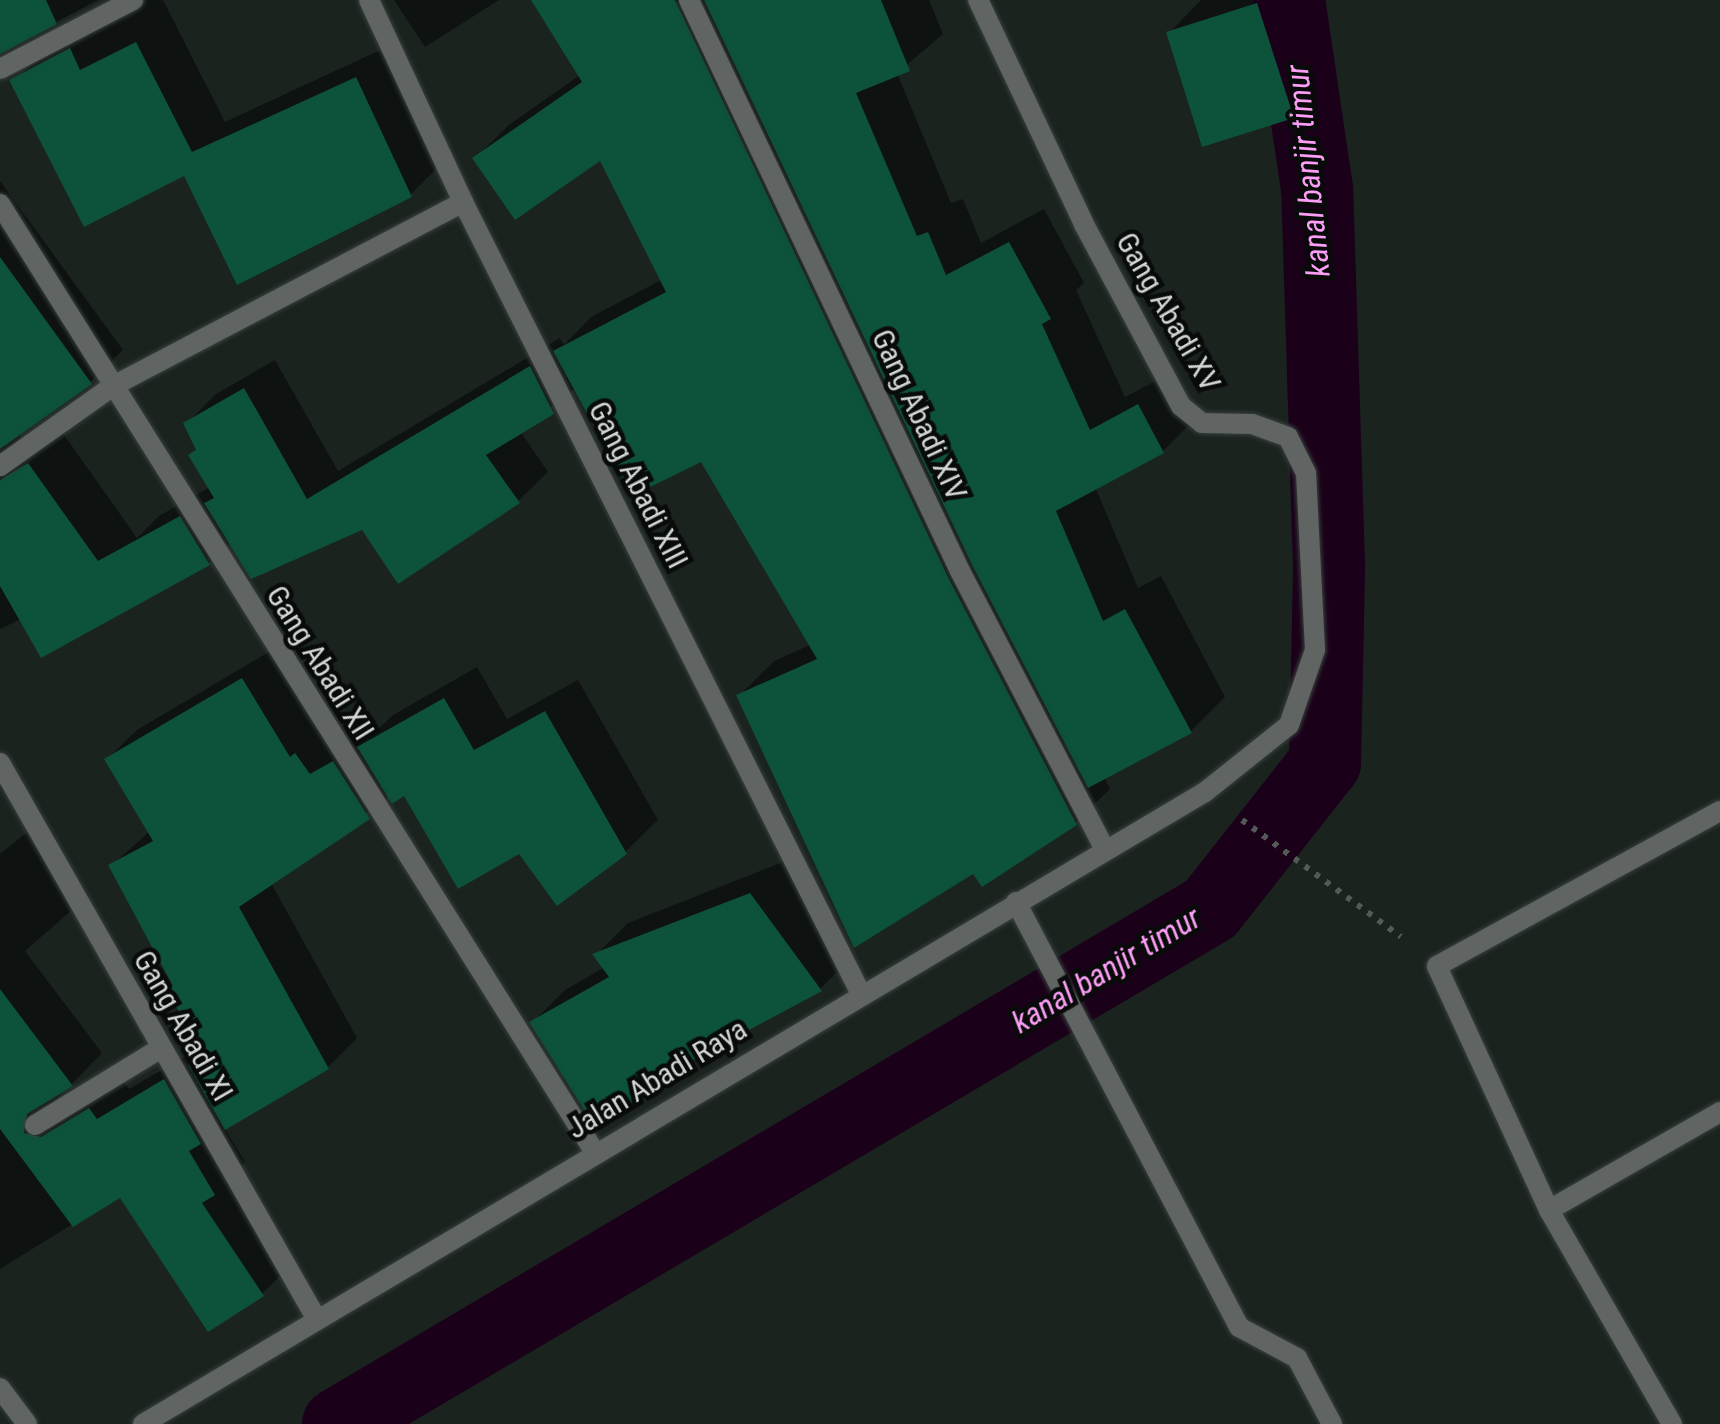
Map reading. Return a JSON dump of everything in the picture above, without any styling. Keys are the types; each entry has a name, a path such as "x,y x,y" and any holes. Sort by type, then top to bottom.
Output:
{"street":[{"path":"0,69 133,0"},
{"name":"Gang Abadi XIII","path":"368,0 462,202 860,994"},
{"name":"Gang Abadi XIV","path":"688,0 960,570 1105,850"},
{"name":"Gang Abadi XV","path":"978,0 1084,224 1181,406 1202,422 1252,424 1288,437 1306,472 1315,650 1289,724 1205,792"},
{"path":"0,466 113,386 462,202"},
{"name":"Gang Abadi XII","path":"0,204 594,1151"},
{"name":"Gang Abadi XI","path":"0,763 316,1318"},
{"name":"Jalan Abadi Raya","path":"143,1424 594,1151 1205,792"},
{"path":"1672,1424 1549,1210 1437,966 1720,811"},
{"path":"1016,902 1240,1327 1297,1358 1332,1424"},
{"path":"35,1125 161,1048"},
{"path":"1549,1210 1720,1112"},
{"path":"0,1388 27,1424"}],"path":[{"path":"1233,814 1354,900 1437,966"}],"building":[{"path":"0,0 46,0 57,24 0,54"},
{"path":"531,0 675,0 948,577 1077,825 982,887 973,874 854,948 736,695 817,659 701,462 632,496 553,351 666,292 600,161 515,220 472,158 582,82"},
{"path":"704,0 881,0 910,71 856,93 917,236 928,232 946,275 1009,242 1051,319 1042,324 1090,430 1138,404 1164,453 1056,511 1103,621 1125,609 1192,733 1088,788 972,565"},
{"path":"1257,3 1294,118 1202,147 1166,32"},
{"path":"136,42 192,152 356,77 412,197 237,285 184,176 84,227 9,80 70,48 80,70"},
{"path":"0,257 92,384 0,449"},
{"path":"530,366 554,414 486,455 520,503 398,584 362,530 251,579 204,503 214,498 188,455 196,450 183,423 244,388 307,499"},
{"path":"28,463 98,561 180,516 210,565 41,658 0,586 0,480"},
{"path":"242,678 290,757 295,753 310,774 333,761 370,819 239,907 329,1069 225,1130 188,1065 202,1056 167,989 173,986 108,865 153,841 104,759"},
{"path":"444,698 474,750 545,711 627,854 557,906 519,854 458,889 404,796 392,804 357,747"},
{"path":"750,893 822,991 676,1069 680,1076 593,1124 529,1022 609,977 592,954"},
{"path":"0,989 73,1086 27,1114 24,1133 41,1137 89,1108 97,1119 164,1079 201,1144 189,1151 215,1195 202,1203 264,1296 208,1332 120,1198 73,1227 0,1129"}],"waterway":[{"name":"kanal banjir timur","path":"338,1424 1210,909 1325,763 1329,565 1317,189 1289,0"}]}
